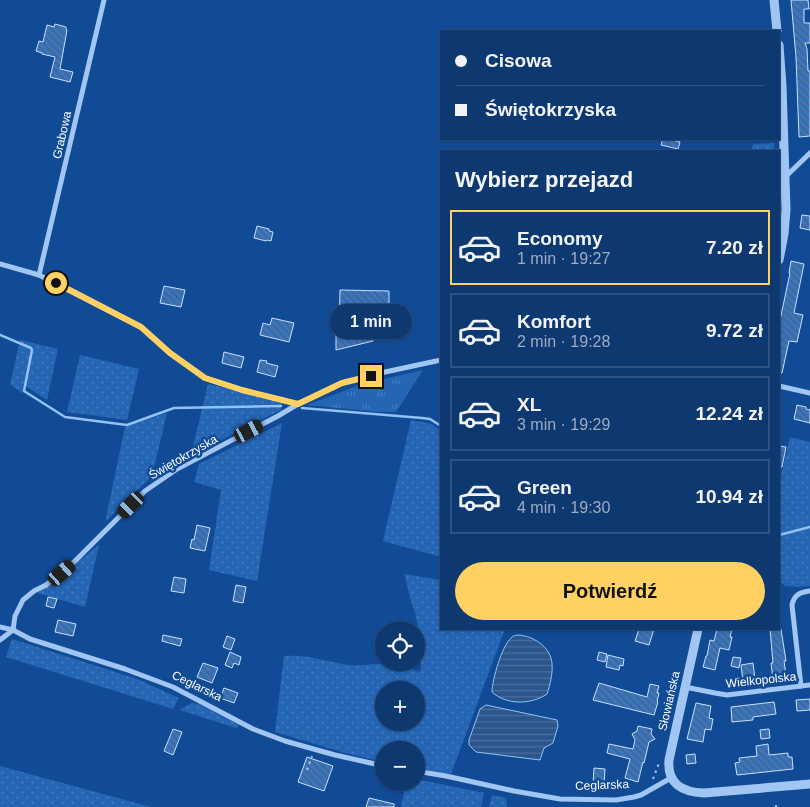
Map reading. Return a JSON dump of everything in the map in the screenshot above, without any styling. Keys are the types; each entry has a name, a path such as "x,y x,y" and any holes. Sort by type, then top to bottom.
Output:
{"street":[{"name":"Grabowa","path":"39,275 104,0"},
{"path":"774,0 777,30"},
{"path":"780,59 782,86 782,180 786,210 780,255"},
{"path":"782,180 810,153"},
{"path":"0,264 39,275 141,327 170,353 205,378 242,390 296,403"},
{"name":"Świętokrzyska","path":"13,630 15,616 23,600 74,562 145,491 177,469 278,416 296,403 342,383 440,360"},
{"path":"780,386 810,393"},
{"path":"801,686 792,605 796,596 810,591"},
{"name":"Ceglarska","path":"0,627 13,630 30,640 173,687 254,729 285,741 375,764"},
{"path":"0,640 13,630"},
{"name":"Słowiańska","path":"671,778 668,767 669,760 698,630"},
{"name":"Wielkopolska","path":"685,687 728,695 810,685"},
{"name":"Ceglarska","path":"425,772 514,792 569,799 616,800 641,796 671,778"},
{"path":"671,778 682,789 694,793 810,784"}],"path":[{"path":"307,770 315,749"}],"green space":[{"path":"774,143 774,150 751,150 753,144"},
{"path":"20,340 58,349 47,400 24,385 22,393 10,384"},
{"path":"80,355 139,369 127,420 67,412"},
{"path":"423,370 396,412 307,405 362,384"},
{"path":"208,384 279,400 282,403 281,410 191,455"},
{"path":"167,413 152,476 105,522 125,427"},
{"path":"411,420 432,424 440,430 440,557 383,541"},
{"path":"282,423 257,581 209,570 221,490 194,482 199,464"},
{"path":"790,437 810,442 810,586 785,586 780,581 780,480"},
{"path":"99,545 85,607 37,593"},
{"path":"404,574 440,580 440,630 505,630 451,774 425,770 425,741 375,741 375,760 275,732 284,656 309,657 350,665 375,664 375,671 425,671 425,621 417,621"},
{"path":"12,639 137,679 179,698 173,709 6,657"},
{"path":"191,703 199,704 239,725 236,728 180,710"},
{"path":"0,766 151,807 0,807"},
{"path":"425,781 484,793 481,807 401,807 404,791 425,791"},
{"path":"492,795 506,798 507,807 489,807"}],"shaded area":[{"path":"513,636 529,637 540,643 551,657 552,663 551,679 547,694 541,698 526,702 504,699 492,692 504,648"},
{"path":"486,705 557,720 558,726 553,743 544,748 540,760 476,752 469,745 480,709"}],"building":[{"path":"791,0 808,0 809,9 804,9 804,23 810,23 810,43 805,43 808,71 810,71 810,136 799,137 796,57"},
{"path":"55,24 66,27 67,30 60,69 73,72 70,82 50,77 55,57 36,51 39,41 43,42 47,25 54,27"},
{"path":"663,140 680,142 678,149 661,145"},
{"path":"802,215 810,216 810,230 800,228"},
{"path":"257,226 273,232 271,241 254,238"},
{"path":"791,261 804,264 794,313 803,315 797,342 789,341 782,373 780,373 780,320"},
{"path":"164,286 185,290 181,307 160,303"},
{"path":"340,290 389,291 389,306 347,305 346,330 351,330 352,332 363,329 364,332 370,331 373,341 336,350 336,330 339,330"},
{"path":"402,314 407,333 393,336 389,318"},
{"path":"272,318 294,323 289,342 260,335 263,323 270,325"},
{"path":"224,352 244,357 241,368 222,363"},
{"path":"260,360 278,366 275,377 257,372"},
{"path":"797,405 810,410 810,423 794,419"},
{"path":"780,446 786,447 782,467 780,467"},
{"path":"197,525 210,528 205,551 190,548"},
{"path":"174,577 186,579 184,593 171,591"},
{"path":"236,585 246,587 243,603 233,601"},
{"path":"48,597 57,599 54,608 46,606"},
{"path":"58,620 76,624 73,636 55,632"},
{"path":"781,629 786,661 784,661 786,675 781,675 781,680 773,680 771,663 773,663 770,630"},
{"path":"639,630 654,630 649,645 635,641"},
{"path":"717,630 732,630 729,650 720,648 715,670 703,667 710,640 714,641"},
{"path":"163,635 182,639 180,646 162,641"},
{"path":"227,636 235,639 231,650 223,647"},
{"path":"230,652 241,657 239,665 234,663 232,668 225,665"},
{"path":"599,652 607,654 605,662 597,660"},
{"path":"608,655 624,659 623,666 620,665 619,670 606,667"},
{"path":"733,657 741,658 739,668 731,666"},
{"path":"203,663 218,668 212,683 197,677"},
{"path":"753,663 755,679 743,681 741,665"},
{"path":"599,683 647,697 650,684 659,686 657,693 659,693 658,702 654,715 593,700"},
{"path":"224,688 238,693 234,703 220,698"},
{"path":"810,699 810,710 797,711 796,700"},
{"path":"774,702 776,714 753,717 753,720 732,722 731,707"},
{"path":"696,703 711,706 709,718 713,719 711,730 705,729 703,742 687,739"},
{"path":"638,726 652,729 651,734 655,739 649,742 638,782 625,778 630,759 607,753 609,744 633,749 635,740 632,734 637,731"},
{"path":"173,729 182,732 173,755 164,751"},
{"path":"769,729 770,738 761,739 760,730"},
{"path":"768,744 769,755 788,753 788,757 792,757 793,769 737,775 735,763 740,762 739,758 757,756 756,746"},
{"path":"695,754 696,763 687,764 686,755"},
{"path":"307,757 333,766 324,791 298,782"},
{"path":"594,768 605,769 604,784 593,784"},
{"path":"369,798 394,804 394,807 366,807"}],"waterway":[{"path":"0,335 31,348 24,391 65,417 127,425 174,408 281,406"},
{"path":"302,408 430,419 440,425"},
{"path":"780,535 810,527"}],"route":[{"path":"56,283 141,327 170,353 205,378 242,390 298,404 342,383 371,376"}]}
